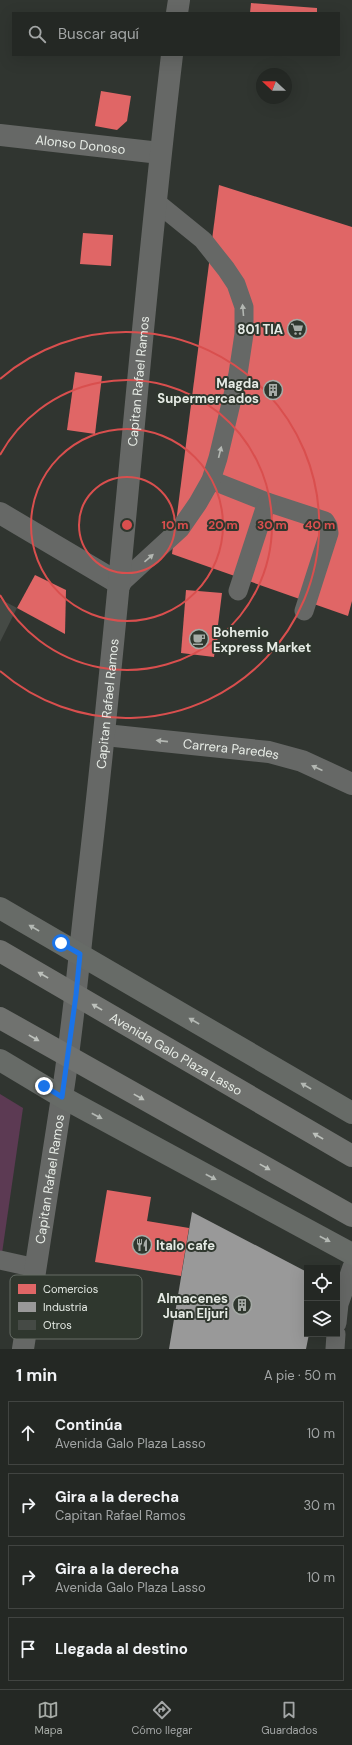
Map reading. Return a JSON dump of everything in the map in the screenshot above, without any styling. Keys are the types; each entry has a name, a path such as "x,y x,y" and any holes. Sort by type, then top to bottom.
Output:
{"main road":[{"path":"0,908 352,1113"},
{"name":"Avenida Galo Plaza Lasso","path":"0,951 352,1156"},
{"path":"0,1018 68,1058 352,1216"},
{"path":"0,1060 62,1097 352,1254"}],"street":[{"path":"177,12 179,0"},
{"name":"Capitan Rafael Ramos","path":"35,1275 68,1058 76,995 105,734 155,201 172,56"},
{"name":"Alonso Donoso","path":"0,135 160,153"},
{"path":"0,512 120,584"},
{"name":"Carrera Paredes","path":"105,734 269,752 302,761 352,784"},
{"name":"Capitan Rafael Ramos","path":"23,1349 25,1339"}],"lane":[{"path":"120,584 180,529 198,503 211,480 218,458 238,374 244,334 244,307 236,284 226,269 203,240 155,201"},
{"path":"211,480 267,502 325,521 328,526 329,533 304,611"},
{"path":"238,591 267,502"},
{"path":"0,1260 36,1268"},
{"path":"339,1301 352,1267"},
{"path":"335,1349 336,1337"}],"shaded area":[{"path":"0,1094 23,1108 0,1267"}],"building: Comercios":[{"path":"251,3 317,8 317,12 250,12"},
{"path":"101,91 131,96 127,121 117,130 95,126"},
{"name":"Magda Supermercados","path":"219,185 352,227 352,601 348,616 172,554"},
{"path":"83,233 113,235 111,266 80,264"},
{"path":"75,372 102,376 95,434 67,430"},
{"path":"35,575 66,590 65,634 17,608"},
{"path":"186,590 222,593 214,657 181,653"},
{"name":"Italo cafe","path":"107,1190 151,1197 147,1221 189,1228 181,1276 95,1262"}],"building: Industria":[{"name":"Almacenes Juan Eljuri","path":"192,1212 304,1270 304,1337 308,1337 306,1349 169,1349"}],"building: Otros":[{"path":"0,599 17,608 0,642"}],"place":[{"name":"801 TIA","path":"297,329"},
{"name":"Magda Supermercados","path":"273,390"},
{"name":"Bohemio Express Market","path":"199,639"},
{"name":"Italo cafe","path":"142,1245"},
{"name":"Almacenes Juan Eljuri","path":"242,1305"}],"route":[{"path":"44,1086 62,1097 80,954 61,943"}]}
